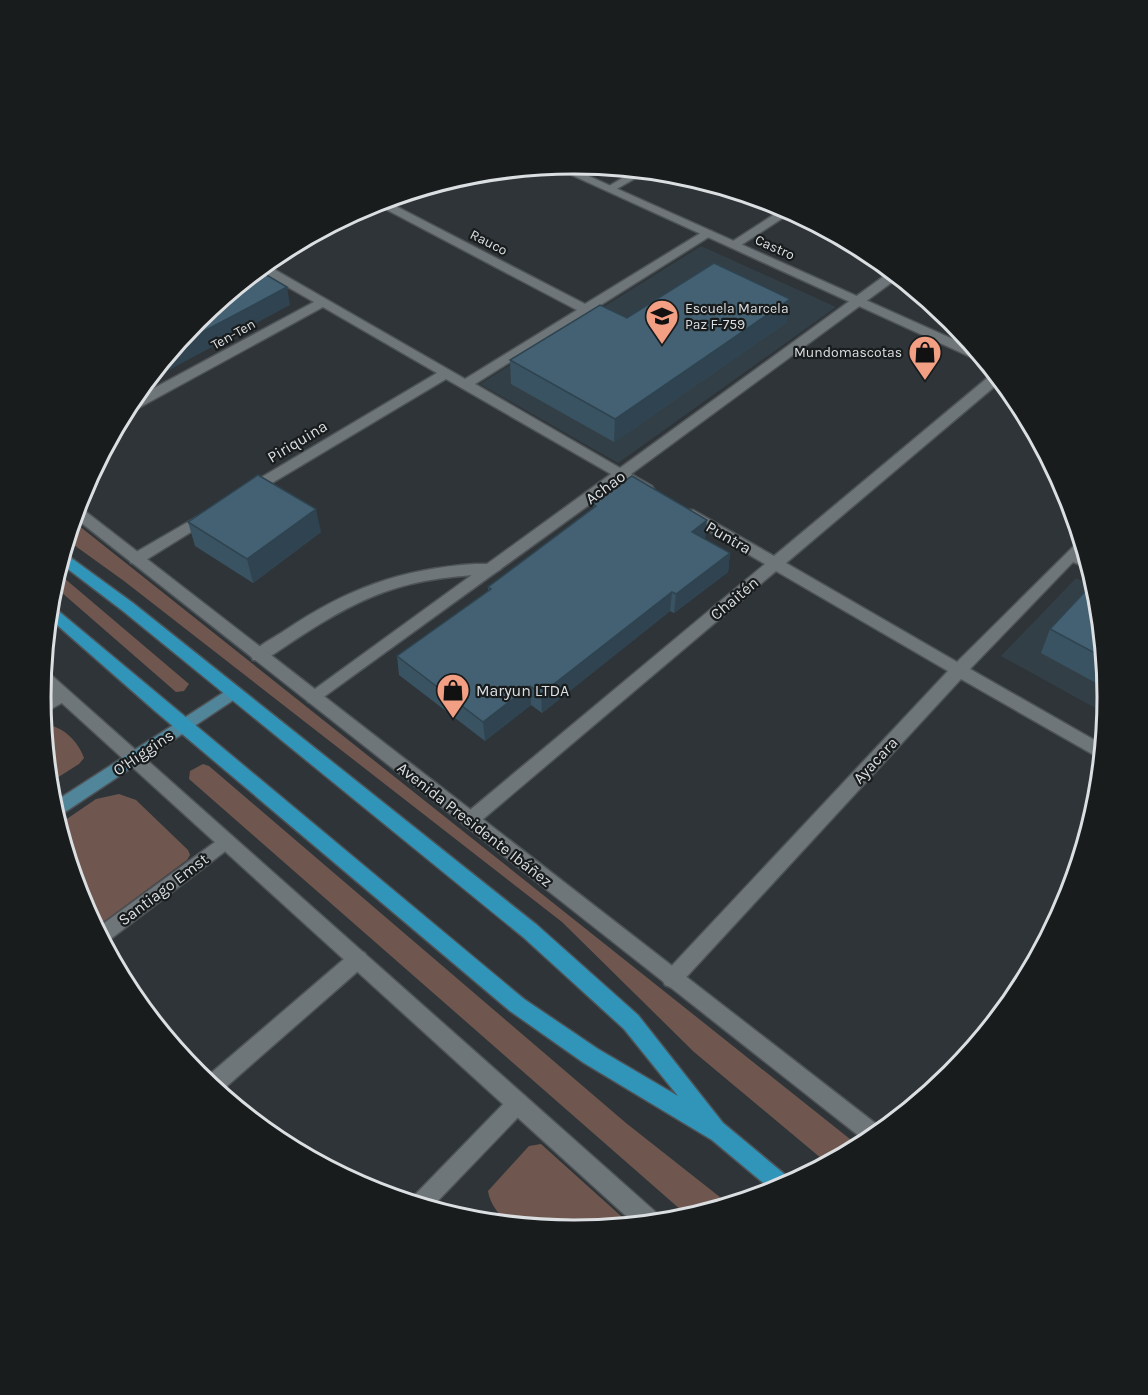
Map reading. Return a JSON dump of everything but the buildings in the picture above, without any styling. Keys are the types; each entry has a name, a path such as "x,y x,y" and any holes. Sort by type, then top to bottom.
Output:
{"main road":[{"path":"69,562 128,607 530,932 600,993 639,1031 720,1133"},
{"path":"57,616 183,725 518,1005 591,1056 720,1133 776,1180"},
{"name":"O'Higgins","path":"62,806 232,693"}],"street":[{"name":"Castro","path":"575,174 963,348"},
{"path":"609,189 630,178"},
{"name":"Rauco","path":"390,208 585,309"},
{"path":"734,245 779,216"},
{"path":"466,384 708,233"},
{"name":"Puntra","path":"271,272 1095,749"},
{"name":"Achao","path":"314,698 623,475 887,279"},
{"name":"Ten-Ten","path":"144,400 323,302"},
{"name":"Piriquina","path":"136,559 446,373"},
{"name":"Chaitén","path":"470,820 991,382"},
{"name":"Avenida Presidente Ibáñez","path":"84,517 672,980 867,1130"},
{"name":"Ayacara","path":"672,980 959,669 1076,551"},
{"path":"259,656 349,599 377,588 435,573 493,568"},
{"path":"51,685 643,1216"},
{"path":"51,702 63,695"},
{"name":"Santiago Emst","path":"107,932 226,841"},
{"path":"218,1080 358,959"},
{"path":"424,1199 518,1103"}],"shaded area":[{"name":"Escuela Marcela Paz F-759","path":"701,246 836,307 618,463 480,384"},
{"path":"80,527 852,1140 821,1158 694,1052 562,922 124,581 74,545"},
{"path":"1076,578 1084,582 1093,629 1097,709 1001,656"},
{"path":"65,579 189,684 184,691 176,692 62,592"},
{"path":"52,726 72,738 84,758 79,764 57,778 55,766"},
{"path":"203,764 209,766 626,1123 722,1199 680,1209 189,779 190,771"},
{"path":"119,794 136,800 188,850 190,855 187,860 102,923 79,866 66,820 96,799"},
{"path":"541,1144 623,1218 574,1220 501,1215 493,1205 488,1191 529,1146"}],"place":[{"name":"Escuela Marcela Paz F-759","path":"662,345"},
{"name":"Mundomascotas","path":"925,381"},
{"name":"Maryun LTDA","path":"453,719"}]}
